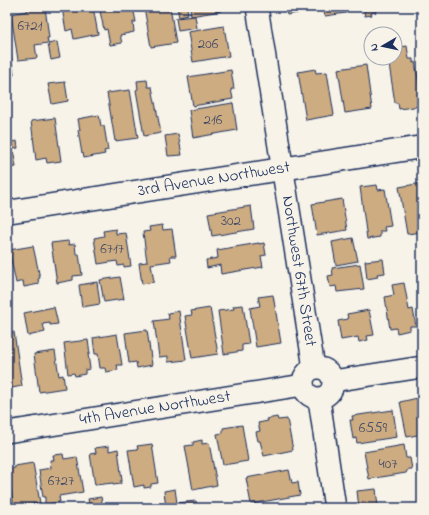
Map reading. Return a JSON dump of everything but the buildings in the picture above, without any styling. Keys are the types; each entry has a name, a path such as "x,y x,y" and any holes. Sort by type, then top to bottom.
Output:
{"street":[{"name":"Northwest 67th Street","path":"257,7 283,169 309,377"},
{"name":"3rd Avenue Northwest","path":"7,212 422,147"},
{"path":"333,381 422,367"},
{"path":"323,369 328,371 333,381 332,391 324,398 319,399 309,396 305,392 309,377 323,369"},
{"name":"4th Avenue Northwest","path":"7,432 309,377"},
{"path":"319,399 335,508"}]}
